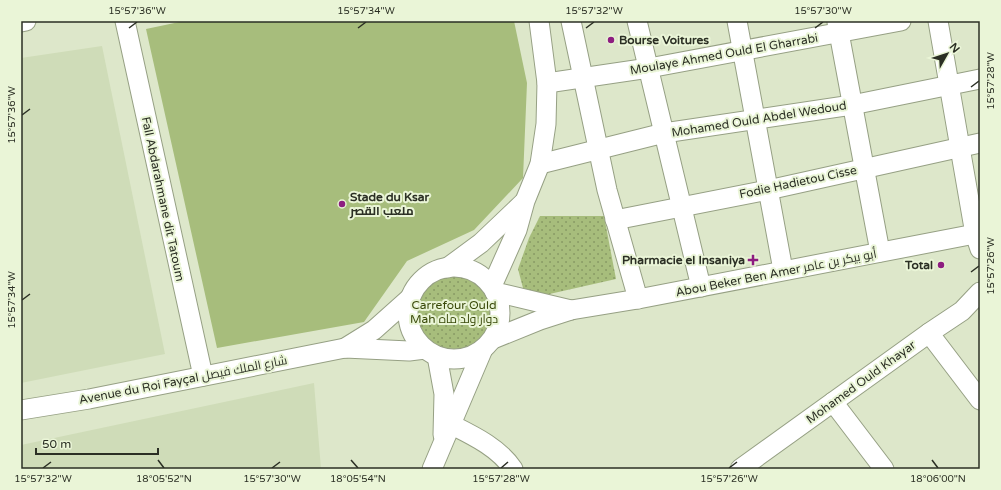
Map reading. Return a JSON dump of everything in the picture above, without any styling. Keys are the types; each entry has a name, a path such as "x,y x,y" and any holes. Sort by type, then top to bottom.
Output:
{"street":[{"path":"21,22 26,21"},
{"name":"Fall Abdarahmane dit Tatoum","path":"125,21 203,376"},
{"path":"493,289 517,230 525,200 540,164 546,124 547,83 539,21"},
{"path":"572,21 615,220 638,299"},
{"path":"637,21 701,287"},
{"path":"737,21 754,121 784,270"},
{"name":"Moulaye Ahmed Ould El Gharrabi","path":"547,83 649,68 743,50 838,27 901,21"},
{"path":"938,21 950,84 958,146 978,238"},
{"path":"838,27 880,252"},
{"name":"Mohamed Ould Abdel Wedoud","path":"540,164 664,133 754,121 852,105 980,79"},
{"name":"Fodie Hadietou Cisse","path":"615,220 768,190 958,146 980,143"},
{"path":"447,268 481,242 525,200"},
{"name":"Abou Beker Ben Amer أبو بيكر بن عامر","path":"488,344 540,320 571,310 638,299 880,252 978,238"},
{"path":"345,348 374,330 393,315 411,297 417,286 425,277 435,271 459,267 470,270 481,276 493,289 499,304 500,316 498,328 488,344 432,469"},
{"name":"Abou Beker Ben Amer أبو بيكر بن عامر","path":"493,289 571,310"},
{"name":"Mohamed Ould Khayar","path":"740,469 929,333 962,311 980,292"},
{"path":"411,297 408,311 409,325 415,338 431,352 444,394 442,448"},
{"path":"929,333 980,400"},
{"path":"345,348 431,352 449,359 461,359 473,356 488,344"},
{"name":"Avenue du Roi Fayçal شارع الملك فيصل","path":"21,410 89,399 345,348"},
{"path":"833,402 884,469"},
{"path":"452,424 476,437 493,449 513,469"}],"shaded area":[{"path":"102,46 165,354 21,383 21,58"},
{"path":"314,383 321,469 21,469 21,445"}],"green space":[{"name":"Stade du Ksar ملعب القصر","path":"184,21 514,21 527,83 523,178 474,230 407,261 364,322 217,348 146,29"},
{"path":"540,216 604,216 616,279 545,295 523,288 518,269 529,238"},
{"name":"Carrefour Ould Mah دوار ولد ماه","path":"454,275 475,281 485,291 491,312 485,333 475,343 454,349 433,343 423,333 417,312 423,291 433,281"}],"place":[{"name":"Bourse Voitures","path":"611,40"},
{"name":"Stade du Ksar ملعب القصر","path":"342,204"},
{"name":"Pharmacie el Insaniya","path":"753,260"},
{"name":"Total","path":"941,265"}]}
